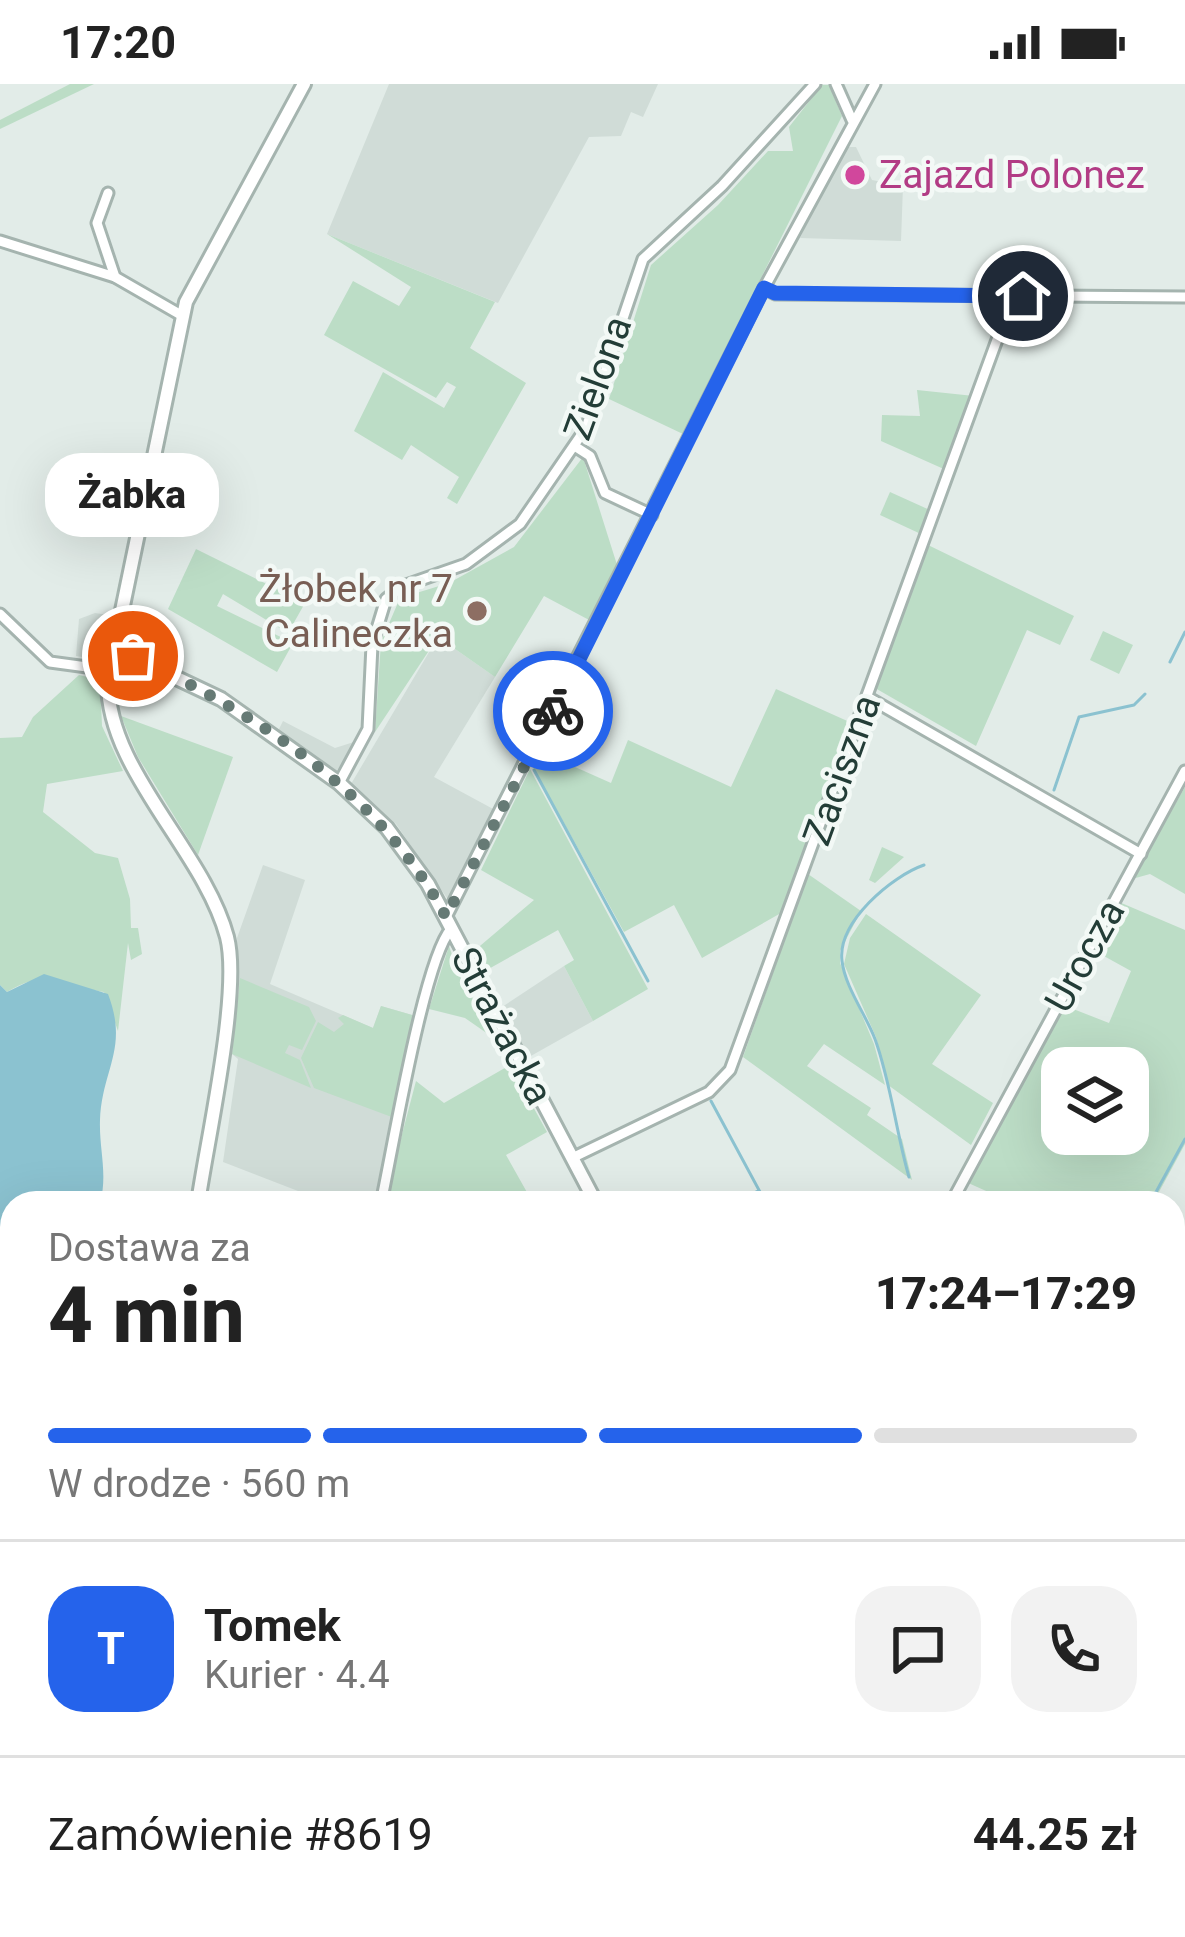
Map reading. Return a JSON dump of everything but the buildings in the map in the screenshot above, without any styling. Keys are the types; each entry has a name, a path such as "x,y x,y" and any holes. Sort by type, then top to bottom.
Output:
{"street":[{"path":"200,1191 227,1004 229,946 212,902 118,734 108,694 109,670 182,315 196,276 304,84"},
{"name":"Zielona","path":"339,783 368,729 370,660 386,599 403,586 448,574 500,543 576,447 643,259 722,186 815,84"},
{"path":"836,84 852,120"},
{"path":"384,1191 424,1005 448,923 764,288 875,84"},
{"path":"108,194 98,223 115,277"},
{"path":"0,241 115,277 182,315"},
{"path":"764,288 775,293 1185,297"},
{"name":"Zaciszna","path":"572,1158 709,1092 730,1070 1012,296"},
{"path":"576,447 590,456 605,493 652,515"},
{"path":"0,614 50,662 109,670"},
{"name":"Strażacka","path":"112,648 221,699 339,783 406,851 590,1191"},
{"path":"869,698 1141,854"},
{"name":"Urocza","path":"958,1191 1185,771"}],"shaded area":[{"path":"389,84 658,84 643,117 631,112 621,136 589,137 498,303 327,234"},
{"path":"844,147 856,147 872,180 903,186 901,241 800,238"},
{"path":"95,613 114,616 101,660 76,656 79,619"},
{"path":"438,637 495,677 434,777 495,810 449,901 396,824 351,784"},
{"path":"283,721 335,748 357,741 335,773 278,731"},
{"path":"263,865 305,880 270,984 373,1028 381,1006 419,1017 382,1191 298,1191 223,1162 238,1059 232,1054 240,1007 237,938"},
{"path":"564,966 593,1021 529,1057 502,1007"}],"green space":[{"path":"70,84 94,84 0,129 0,120"},
{"path":"822,85 829,85 842,116 683,434 609,399 651,265 718,205 768,151 793,151 789,127"},
{"path":"327,234 495,302 470,348 526,383 457,504 447,498 459,477 411,445 402,460 354,431 383,372 444,408 456,387 447,382 436,398 324,335 353,281 399,306 411,287"},
{"path":"917,390 974,396 946,470 881,441 882,415 920,416"},
{"path":"583,457 618,568 591,621 544,596 495,677 438,637 375,732 381,642 400,598 449,583 514,547"},
{"path":"890,492 932,511 923,535 880,515"},
{"path":"928,545 1074,616 1060,645 1027,630 976,746 875,688"},
{"path":"196,549 305,603 288,633 223,594 217,606 293,643 277,672 168,609"},
{"path":"1103,631 1133,645 1119,674 1090,660"},
{"path":"79,675 100,680 102,726 123,771 47,784 43,812 95,853 118,858 130,899 131,928 138,928 142,954 131,960 128,943 118,1031 104,992 44,979 7,992 0,985 0,738 22,737 33,717"},
{"path":"776,689 854,724 785,916 781,913 702,958 674,905 624,932 532,765 539,751 611,783 628,740 731,787"},
{"path":"121,716 233,757 198,855 138,757"},
{"path":"530,769 648,989 593,1021 564,966 574,960 558,930 485,971 474,951 534,900 481,870"},
{"path":"1185,787 1185,894 1150,874 1132,879"},
{"path":"882,847 904,857 875,883 869,880"},
{"path":"808,874 861,911 840,951 840,963 874,1044 885,1085 824,1044 807,1066 871,1108 867,1115 902,1139 912,1180 743,1057"},
{"path":"1119,902 1185,930 1185,1144 1160,1191 986,1191 966,1182 1063,1005 1109,1023 1131,971 1093,950"},
{"path":"866,914 981,995 932,1064 993,1103 971,1145 888,1085 876,1037 844,964 850,938"},
{"path":"449,946 459,975 498,1041 465,1018 429,1009"},
{"path":"240,978 309,1007 316,1021 302,1050 289,1045 285,1053 300,1060 311,1088 232,1054"},
{"path":"381,1006 419,1017 397,1119 314,1088 301,1058 318,1022 334,1032 344,1024 338,1018 343,1015 373,1028"},
{"path":"510,1065 547,1132 506,1155 526,1191 387,1191 416,1081 444,1103"}],"water":[{"path":"44,974 108,994 116,1030 100,1120 102,1191 0,1191 0,985 7,992"}],"waterway":[{"path":"1170,662 1185,632"},
{"path":"1054,790 1079,717 1134,705 1145,694"},
{"path":"534,770 648,981"},
{"path":"909,1177 881,1056 842,961 843,946 857,916 897,879 924,865"},
{"path":"711,1101 760,1191"},
{"path":"1157,1191 1185,1139"}],"way so far":[{"path":"133,656 221,699 356,797 406,851 446,917 553,711"}],"place":[{"name":"Zajazd Polonez","path":"855,175"},
{"name":"Żłobek nr 7 Calineczka","path":"477,611"},
{"name":"Żabka","path":"133,656"}],"route":[{"path":"553,711 764,288 775,293 1023,296"}]}
